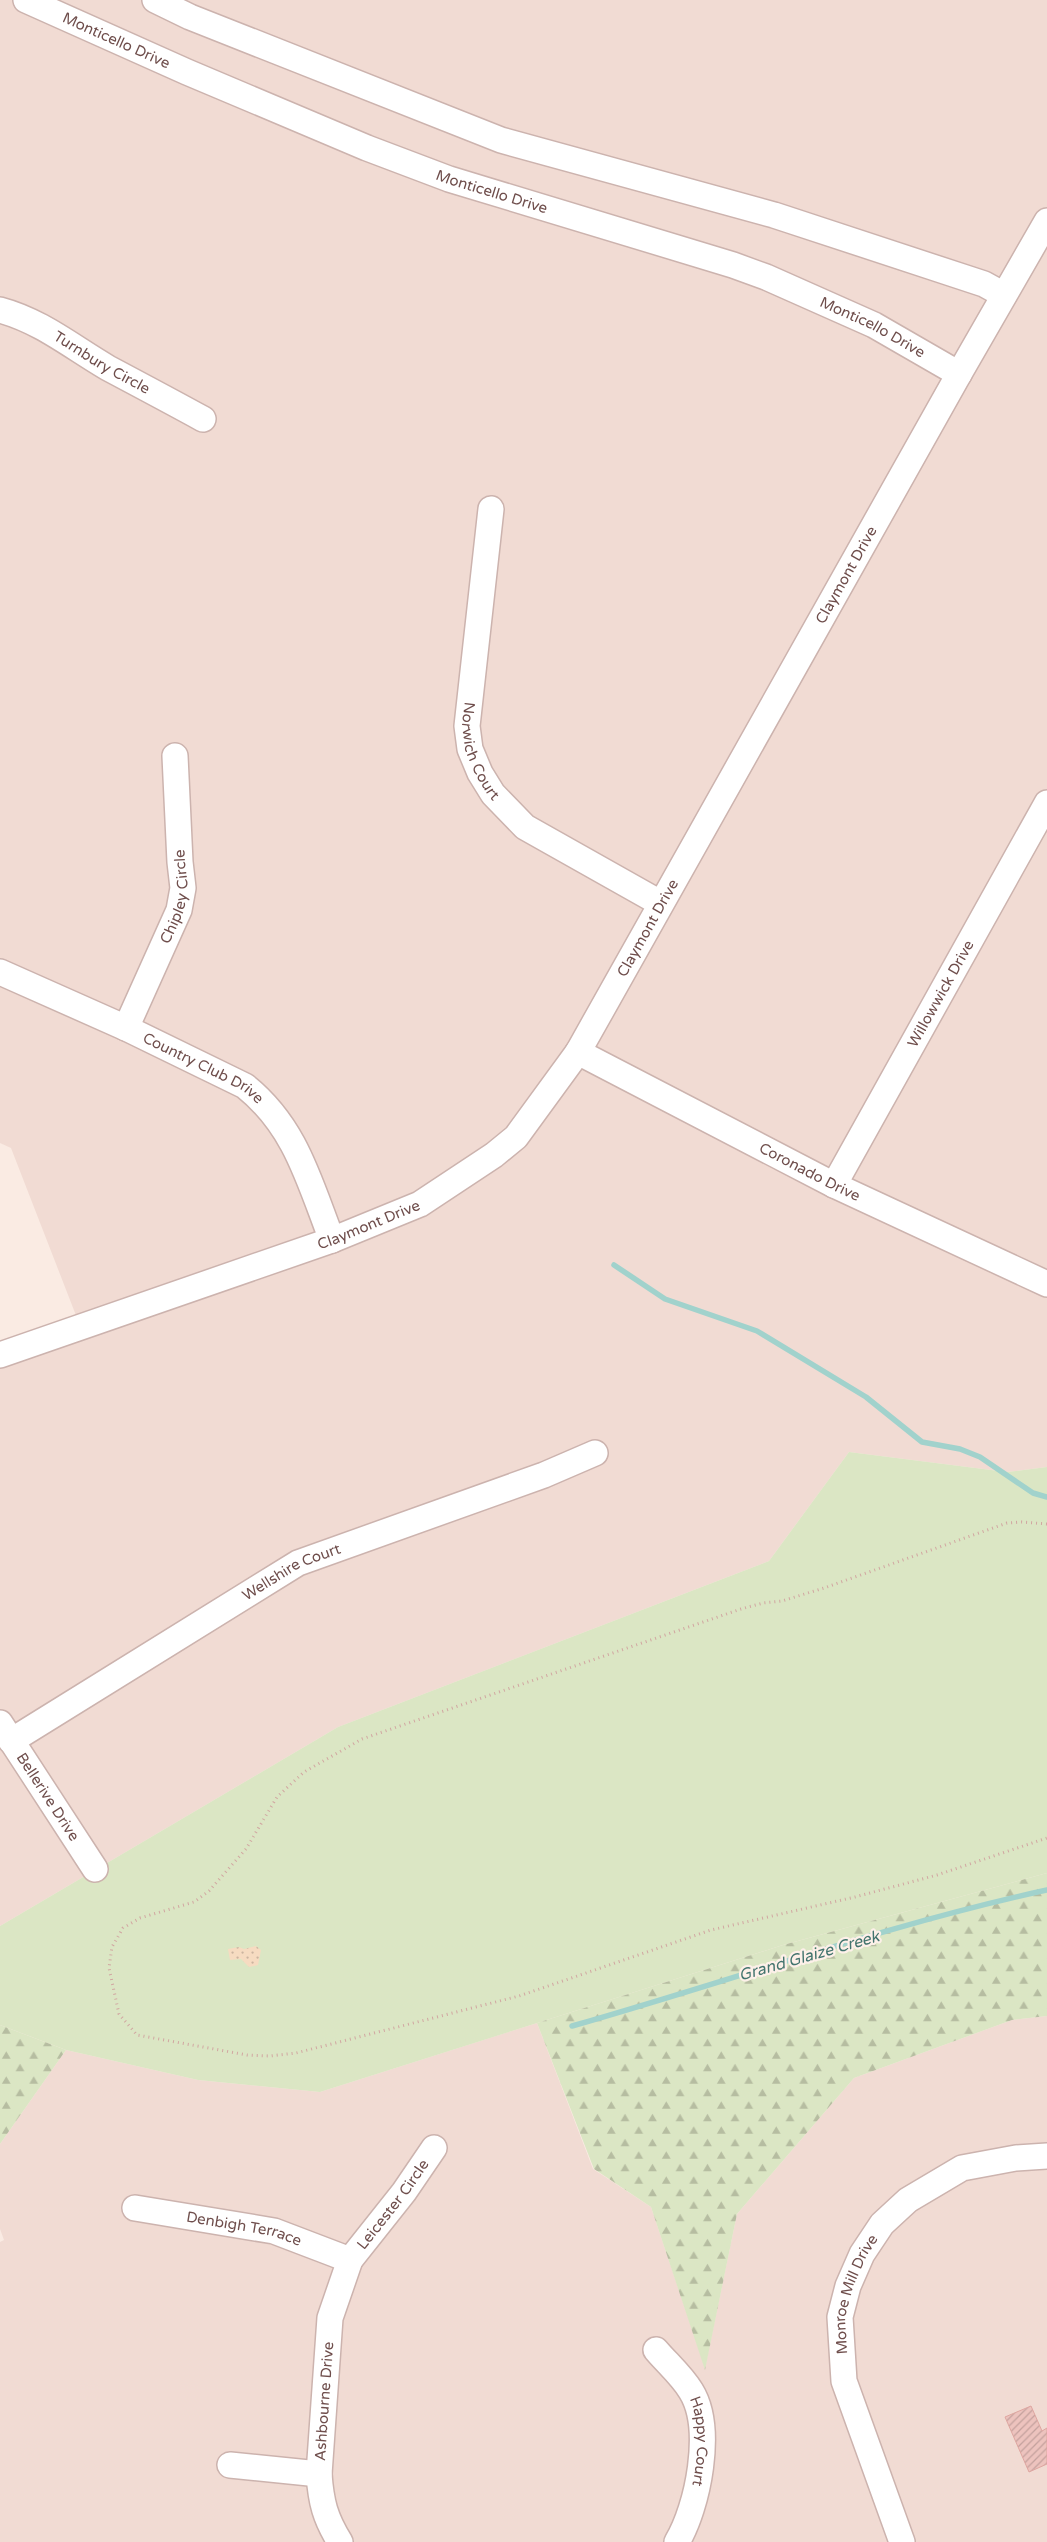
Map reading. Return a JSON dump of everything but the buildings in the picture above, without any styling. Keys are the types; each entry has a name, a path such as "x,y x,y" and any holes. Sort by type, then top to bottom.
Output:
{"street":[{"name":"Monticello Drive","path":"26,0 187,72 397,160 450,179 733,265 790,286 874,324 959,374"},
{"path":"155,0 190,17 500,140 774,215 984,284 1004,295"},
{"name":"Claymont Drive","path":"0,1355 332,1240 420,1204 494,1155 516,1136 578,1052 660,903 1047,221"},
{"name":"Turnbury Circle","path":"0,310 20,315 51,330 107,367 203,420"},
{"name":"Norwich Court","path":"491,509 467,717 470,749 480,773 493,794 525,827 660,903"},
{"name":"Chipley Circle","path":"126,1028 178,910 183,888 175,756"},
{"name":"Willowwick Drive","path":"834,1185 1047,804"},
{"name":"Country Club Drive","path":"0,972 126,1028 245,1086 261,1098 280,1119 294,1142 332,1240"},
{"name":"Coronado Drive","path":"578,1052 834,1185 1047,1284"},
{"name":"Wellshire Court","path":"6,1732 298,1563 544,1475 596,1453"},
{"name":"Bellerive Drive","path":"6,1732 95,1869"},
{"name":"Leicester Circle","path":"350,2260 404,2192 434,2148"},
{"name":"Monroe Mill Drive","path":"902,2542 844,2381 840,2317 848,2286 862,2254 882,2224 908,2200 962,2168 1016,2158 1047,2156"},
{"name":"Denbigh Terrace","path":"135,2208 274,2231 350,2260"},
{"name":"Ashbourne Drive","path":"340,2542 327,2520 321,2496 320,2474 330,2318 350,2260"},
{"name":"Happy Court","path":"656,2350 692,2392 703,2438 704,2452 689,2517 677,2542"},
{"path":"230,2466 320,2474"}],"path":[{"path":"1047,1524 1007,1523 824,1588 782,1601 763,1603 741,1610 362,1739 304,1772 276,1797 246,1849 209,1891 194,1902 140,1918 123,1928 112,1947 109,1968 119,2014 137,2035 184,2046 247,2055 270,2056 296,2053 519,1996 712,1930 928,1878 1047,1838"}],"shaded area":[{"path":"0,0 1047,0 1047,1467 1007,1472 849,1452 769,1561 338,1727 0,1926 0,1345 77,1318 11,1148 0,1143"},
{"path":"1047,2016 1047,2542 0,2542 0,2242 4,2240 0,2229 0,2144 66,2050 198,2080 320,2092 537,2023 593,2169 651,2207 705,2368 737,2214 854,2078 1012,2020"}],"green space":[{"path":"849,1452 1007,1472 1047,1467 1047,1873 783,1945 320,2092 198,2080 66,2050 0,2025 0,1926 338,1727 769,1561"},
{"path":"1047,1873 1047,2016 1012,2020 854,2078 737,2214 705,2370 651,2207 594,2169 537,2023 783,1945"},
{"path":"0,2025 66,2050 0,2144"}],"sand":[{"path":"256,1946 261,1950 258,1965 249,1967 241,1959 230,1960 228,1949 239,1947 244,1949"}],"waterway":[{"path":"614,1265 665,1299 757,1331 866,1397 922,1442 960,1449 980,1457 1033,1493 1047,1497"},
{"name":"Grand Glaize Creek","path":"572,2026 927,1920 1047,1890"}]}
